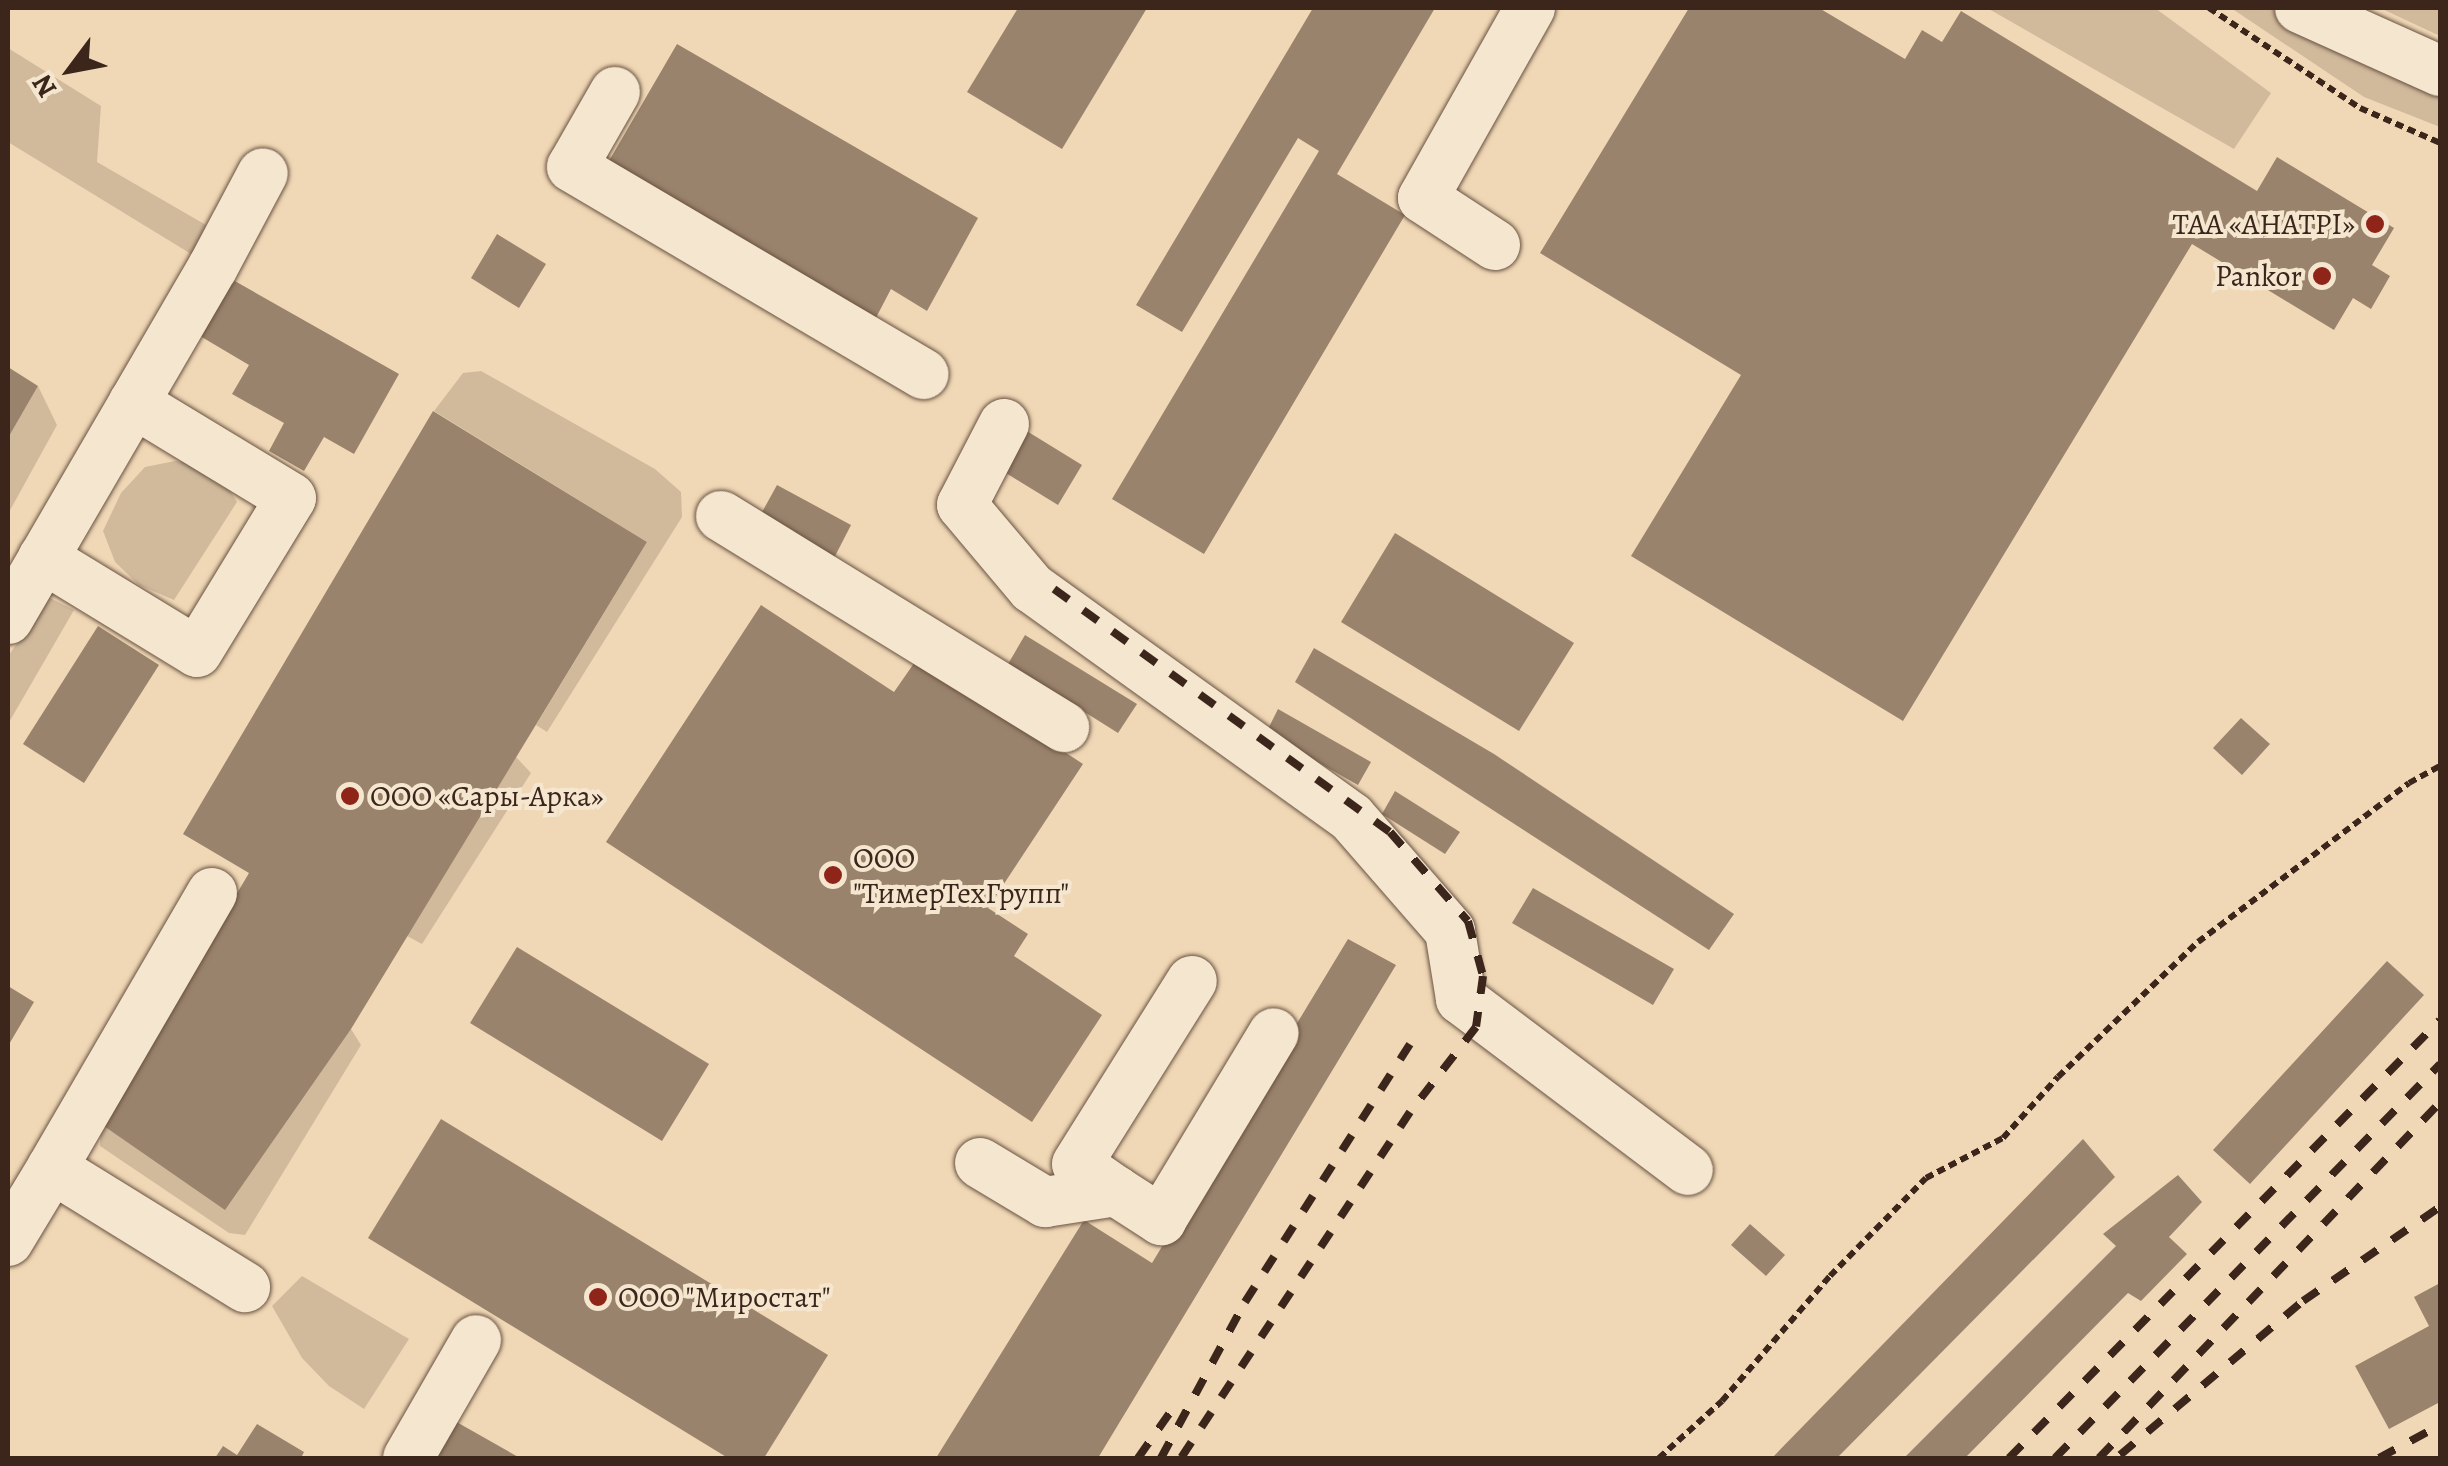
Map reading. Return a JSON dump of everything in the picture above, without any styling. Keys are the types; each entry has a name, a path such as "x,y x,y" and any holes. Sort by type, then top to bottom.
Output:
{"street":[{"path":"1495,245 1423,198 1530,8"},
{"path":"2300,8 2440,71"},
{"path":"616,92 572,167 924,374"},
{"path":"8,619 262,173"},
{"path":"43,558 197,652 291,498 134,403"},
{"path":"1004,424 962,506 1032,588 1351,817 1450,930 1461,999 1688,1170"},
{"path":"721,516 1064,727"},
{"path":"8,1241 212,893"},
{"path":"1192,981 1077,1164 1161,1220 1274,1033"},
{"path":"980,1162 1045,1202 1116,1191"},
{"path":"52,1168 245,1287"},
{"path":"408,1458 476,1340"}],"path":[{"path":"2209,8 2360,108 2440,143"},
{"path":"1659,1458 1722,1401 1830,1276 1926,1178 2003,1138 2058,1077 2198,942 2409,783 2440,766"}],"shaded area":[{"path":"1987,8 2155,8 2271,93 2234,149"},
{"path":"2231,8 2274,8 2376,70 2440,91 2440,127 2364,97"},
{"path":"2380,8 2440,8 2440,36"},
{"path":"8,48 101,106 97,162 206,225 196,257 8,142"},
{"path":"481,371 655,469 681,492 682,517 547,732 536,725 647,542 434,411 463,373"},
{"path":"38,386 57,425 8,514 8,438"},
{"path":"175,461 205,465 224,481 237,502 174,600 139,585 115,562 103,531 121,493 145,467"},
{"path":"50,598 74,610 8,724 8,656"},
{"path":"516,757 531,773 422,944 407,936"},
{"path":"351,1029 361,1045 245,1235 229,1233 100,1146 101,1124"},
{"path":"302,1276 409,1339 364,1409 329,1386 302,1358 272,1306"}],"building":[{"path":"1018,8 1147,8 1062,149 967,92"},
{"path":"1313,8 1435,8 1337,174 1405,215 1204,554 1112,499 1319,151 1298,138 1182,332 1136,305"},
{"path":"1689,8 1819,8 1905,59 1922,30 1942,42 1961,11 2257,191 2277,157 2394,228 2372,265 2390,276 2371,309 2353,298 2334,330 2192,244 1903,721 1631,556 1741,375 1540,253"},
{"path":"677,44 978,218 927,311 891,289 868,333 599,178"},
{"path":"497,234 546,264 519,308 471,278"},
{"path":"233,280 399,374 354,454 324,437 304,471 269,451 284,423 232,394 249,365 200,336"},
{"path":"8,367 38,386 8,438"},
{"name":"ООО «Сары-Арка»","path":"433,411 647,542 351,1029 225,1210 101,1124 249,873 183,834"},
{"path":"1017,425 1082,465 1058,505 993,465"},
{"path":"777,485 851,525 831,564 756,523"},
{"path":"1395,533 1574,643 1519,731 1341,622"},
{"name":"ООО \"ТимерТехГрупп\"","path":"761,605 894,692 919,656 1083,764 988,908 1028,934 1014,956 1102,1015 1032,1122 606,842"},
{"path":"98,626 159,665 84,783 23,744"},
{"path":"1025,635 1137,704 1118,733 1008,664"},
{"path":"1314,648 1494,754 1734,914 1709,950 1295,682"},
{"path":"1278,709 1371,762 1358,785 1266,733"},
{"path":"2241,718 2270,744 2242,775 2213,748"},
{"path":"1395,791 1460,832 1445,854 1382,814"},
{"path":"1533,888 1674,969 1653,1005 1512,923"},
{"path":"1348,939 1396,965 1098,1458 936,1458 1084,1220 1152,1263"},
{"path":"517,947 709,1064 662,1141 470,1023"},
{"path":"2387,961 2424,995 2250,1184 2213,1150"},
{"path":"8,986 34,1002 8,1046"},
{"name":"ООО \"Миростат\"","path":"441,1119 828,1355 764,1458 728,1458 368,1238"},
{"path":"2083,1139 2115,1177 1837,1458 1772,1458"},
{"path":"2178,1175 2202,1202 2169,1237 2187,1254 2141,1301 2128,1293 1965,1458 1904,1458 2116,1246 2103,1234"},
{"path":"1750,1224 1785,1255 1766,1276 1731,1245"},
{"path":"2440,1283 2440,1402 2389,1429 2355,1366 2429,1326 2414,1297"},
{"path":"453,1420 520,1458 431,1458"},
{"path":"257,1424 304,1452 301,1458 215,1458 223,1446 237,1455"}],"railway":[{"path":"1054,589 1390,832 1468,921 1483,976 1476,1027 1410,1112 1181,1458"},
{"path":"2009,1458 2440,1020"},
{"path":"1161,1458 1245,1302 1412,1041"},
{"path":"2055,1458 2440,1064"},
{"path":"2099,1458 2440,1102"},
{"path":"2120,1455 2303,1301 2440,1207"},
{"path":"1138,1458 1178,1401"},
{"path":"2379,1458 2440,1425"}],"place":[{"name":"ТАА «АНАТРI»","path":"2375,224"},
{"name":"Pankor","path":"2322,276"},
{"name":"ООО «Сары-Арка»","path":"350,796"},
{"name":"ООО \"ТимерТехГрупп\"","path":"833,875"},
{"name":"ООО \"Миростат\"","path":"598,1297"}]}
